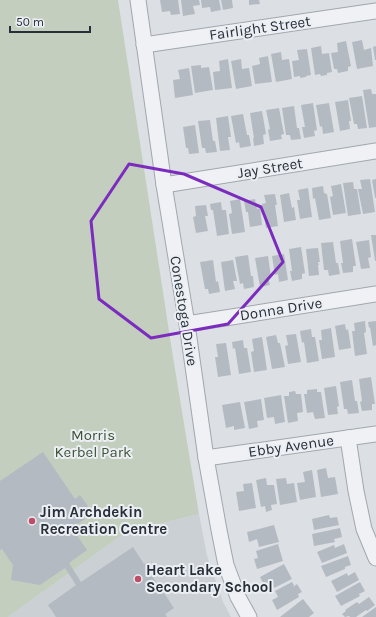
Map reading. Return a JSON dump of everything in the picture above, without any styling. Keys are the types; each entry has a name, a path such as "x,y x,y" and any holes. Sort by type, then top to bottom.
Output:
{"street":[{"name":"Conestoga Drive","path":"138,0 164,185 187,324 206,458 226,565 238,596 249,617"},
{"name":"Fairlight Street","path":"144,45 376,12"},
{"name":"Jay Street","path":"164,185 376,151"},
{"name":"Donna Drive","path":"187,324 376,294"},
{"name":"Ebby Avenue","path":"206,458 376,434"},
{"path":"348,438 356,491 364,529 376,558"}],"highlighted area":[{"path":"129,164 184,174 261,207 283,262 228,324 151,338 99,299 91,221"}],"shaded area":[{"name":"Heart Lake Secondary School","path":"199,514 207,556 223,602 231,617 8,617 126,532"}],"green space":[{"name":"Morris Kerbel Park","path":"0,0 118,0 173,357 199,514 126,532 8,617 0,617"}],"building":[{"path":"160,0 178,0 180,14 171,15 170,11 162,12"},
{"path":"181,0 199,0 200,5 193,6 195,14 183,16"},
{"path":"201,0 219,0 221,10 211,12 210,7 202,8"},
{"path":"221,0 232,0 233,8 223,10"},
{"path":"249,0 259,0 260,4 249,5"},
{"path":"362,40 364,50 371,48 373,66 357,69 352,42"},
{"path":"346,41 351,66 348,67 348,71 338,73 337,69 334,69 331,53 338,52 337,43"},
{"path":"321,46 322,54 329,53 332,72 321,76 320,74 315,75 311,48"},
{"path":"376,46 376,60 375,60 373,47"},
{"path":"307,49 311,75 300,78 300,76 294,77 292,61 299,60 297,50"},
{"path":"281,52 282,60 289,59 292,79 276,82 271,54"},
{"path":"268,56 272,82 255,84 252,66 260,64 259,58"},
{"path":"228,59 232,88 215,90 213,72 220,71 219,61"},
{"path":"241,59 242,69 249,68 252,86 236,89 231,61"},
{"path":"201,65 201,68 209,67 213,90 195,93 191,66"},
{"path":"189,68 193,95 175,98 173,80 180,79 178,70"},
{"path":"371,89 372,94 376,94 376,127 369,128 363,90"},
{"path":"362,96 367,128 358,129 357,124 354,124 349,98"},
{"path":"348,100 351,121 349,121 350,129 340,131 335,102"},
{"path":"313,103 317,130 314,131 315,136 304,138 302,127 305,127 301,105"},
{"path":"329,103 334,132 323,134 322,126 320,127 316,105"},
{"path":"294,106 297,128 299,128 301,139 291,140 290,135 286,135 282,108"},
{"path":"279,108 284,134 281,135 282,139 270,141 268,130 270,129 266,110"},
{"path":"262,111 266,134 263,135 264,144 254,146 250,113"},
{"path":"243,114 247,135 249,135 251,146 240,148 239,142 236,143 231,116"},
{"path":"228,116 231,137 228,137 230,150 220,151 216,118"},
{"path":"210,120 213,141 215,141 217,152 206,153 205,148 202,148 198,121"},
{"path":"195,125 199,153 189,154 188,148 186,148 183,127"},
{"path":"370,179 375,212 363,214 358,189 362,189 360,180"},
{"path":"376,179 376,198 375,198 372,180"},
{"path":"353,182 354,189 357,189 361,214 348,216 343,183"},
{"path":"341,184 346,213 333,215 330,197 333,196 331,186"},
{"path":"323,186 324,193 327,194 331,218 319,220 315,198 313,199 312,188"},
{"path":"308,188 312,217 300,219 297,200 300,200 298,190"},
{"path":"289,193 292,208 294,207 296,220 284,222 280,195"},
{"path":"275,194 278,226 266,228 262,204 266,203 264,195"},
{"path":"240,199 245,232 232,234 229,214 232,213 230,201"},
{"path":"255,199 257,209 260,208 262,225 250,227 248,212 246,212 244,201"},
{"path":"221,202 222,210 226,210 229,234 217,236 213,210 211,210 210,204"},
{"path":"206,205 208,216 205,216 208,231 196,233 193,217 196,216 195,206"},
{"path":"371,235 376,235 376,261 375,261"},
{"path":"352,239 356,266 353,266 353,272 343,273 340,241"},
{"path":"369,240 371,257 368,258 370,268 361,269 356,242"},
{"path":"333,242 336,263 338,263 340,274 329,276 328,270 324,270 321,243"},
{"path":"301,247 305,273 302,274 302,279 292,281 289,249"},
{"path":"318,248 320,262 318,262 319,275 309,276 306,249"},
{"path":"284,254 288,280 279,282 278,274 275,275 272,256"},
{"path":"248,255 254,287 244,289 243,283 240,284 235,257"},
{"path":"268,256 271,277 268,278 270,285 260,287 255,258"},
{"path":"213,260 216,282 218,281 220,292 209,294 208,289 205,289 200,262"},
{"path":"233,260 237,281 233,281 235,289 225,291 221,262"},
{"path":"365,321 366,332 364,333 367,354 355,356 352,331 355,331 354,323"},
{"path":"376,321 376,345 373,346 368,322"},
{"path":"345,324 346,330 348,329 351,348 339,350 335,326"},
{"path":"331,328 335,357 322,359 319,340 322,340 321,330"},
{"path":"311,329 312,337 315,337 319,361 307,363 304,342 302,343 300,331"},
{"path":"296,334 301,362 288,364 285,346 288,345 286,335"},
{"path":"276,335 278,343 280,343 285,367 272,369 266,337"},
{"path":"262,337 267,370 254,372 251,352 254,351 252,339"},
{"path":"243,340 244,348 247,348 251,372 239,374 235,348 233,349 232,342"},
{"path":"226,343 231,375 218,377 215,357 218,357 216,344"},
{"path":"371,377 375,404 372,404 372,410 362,411 359,379"},
{"path":"352,380 355,401 357,401 359,413 348,414 347,409 344,409 340,382"},
{"path":"336,386 339,406 337,407 338,414 328,415 324,388"},
{"path":"317,389 317,392 321,392 325,418 315,419 313,412 307,413 304,394 307,394 307,390"},
{"path":"295,391 296,394 301,394 303,412 297,413 298,421 288,423 284,396 289,396 289,392"},
{"path":"281,395 285,422 275,424 274,417 267,418 264,398"},
{"path":"261,399 264,420 257,421 258,427 249,429 244,402"},
{"path":"240,402 245,428 234,430 234,426 226,428 222,405"},
{"path":"43,452 75,499 80,495 88,506 80,512 85,519 72,528 87,550 69,563 81,582 133,547 144,564 148,562 151,567 148,570 158,585 162,583 165,588 162,590 174,608 165,614 167,617 56,617 48,605 76,585 65,568 40,585 11,580 13,565 2,549 0,550 0,481"},
{"path":"326,468 328,478 335,477 338,494 321,497 317,470"},
{"path":"312,470 316,497 300,500 297,483 305,482 303,472"},
{"path":"266,478 267,485 274,485 277,504 271,505 272,510 266,512 265,506 261,507 256,480"},
{"path":"286,478 287,484 294,483 297,502 280,505 276,479"},
{"path":"252,483 256,508 239,511 236,492 244,491 243,484"},
{"path":"329,515 330,518 337,517 339,525 314,530 312,519"},
{"path":"274,525 279,542 259,547 257,539 249,542 247,532"},
{"path":"340,528 342,537 334,539 335,542 314,546 312,534"},
{"path":"278,544 283,561 257,569 254,559 258,558 256,551"},
{"path":"344,544 347,553 322,563 317,552 334,545 335,548"},
{"path":"348,556 351,565 326,577 321,566"},
{"path":"284,564 292,579 274,588 271,582 264,585 260,577"},
{"path":"355,572 359,580 337,592 331,581 347,573 348,576"},
{"path":"292,582 294,585 293,587 297,584 302,592 298,594 299,597 277,610 272,600 278,597 275,591"},
{"path":"360,582 365,591 359,594 360,596 341,606 335,596"},
{"path":"369,597 375,605 367,611 366,610 356,617 345,617 342,614 346,611 345,610 357,602 359,604"},
{"path":"303,599 314,613 309,617 280,617"},
{"path":"376,607 376,617 362,617"}],"place":[{"name":"Jim Archdekin Recreation Centre","path":"32,521"},
{"name":"Heart Lake Secondary School","path":"138,579"}]}
